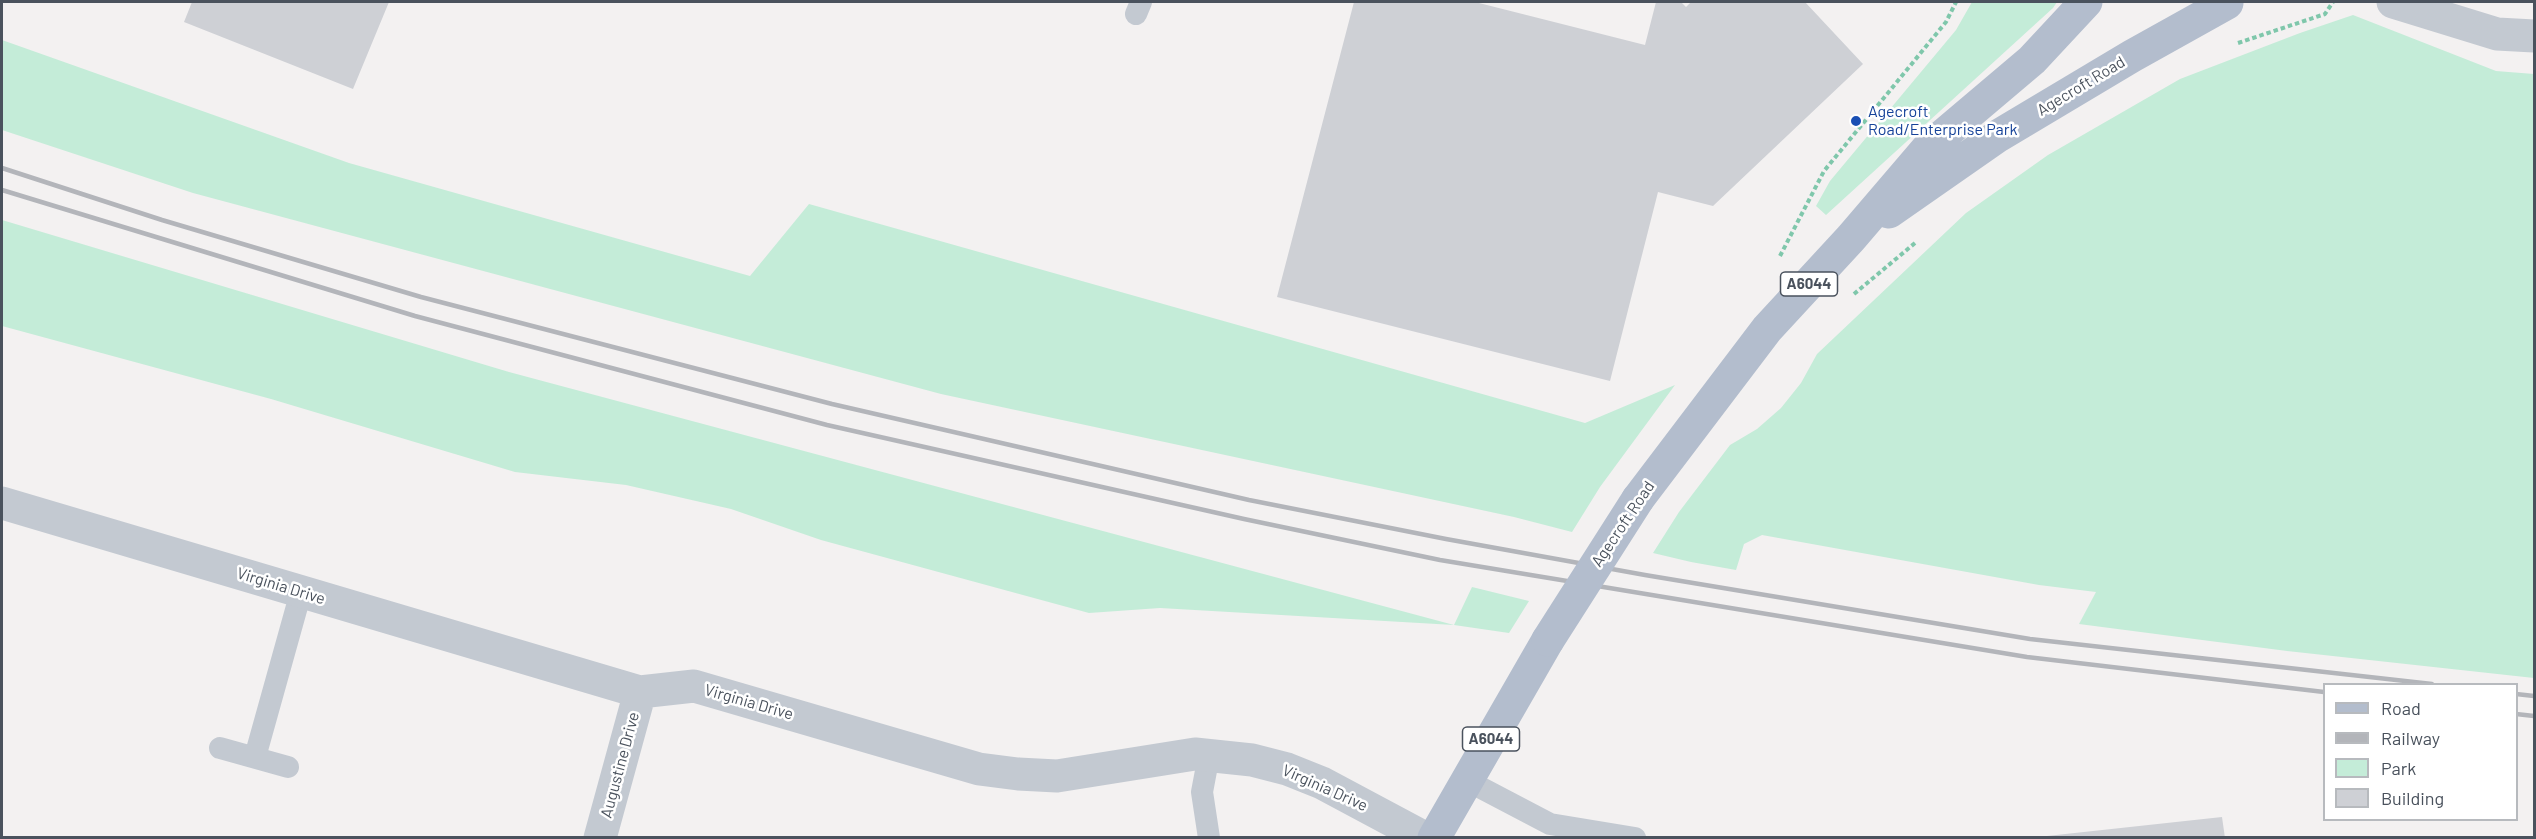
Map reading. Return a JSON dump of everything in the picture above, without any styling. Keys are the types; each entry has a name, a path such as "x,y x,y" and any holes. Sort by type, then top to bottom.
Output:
{"main road":[{"name":"Agecroft Road","path":"1434,837 1548,640 1638,499 1767,329 1851,238 1928,148 2032,60 2086,2"},
{"path":"2189,2 2229,2"},
{"name":"Agecroft Road","path":"1851,238 1998,136 2132,56 2229,2"}],"street":[{"path":"2393,2 2433,9 2497,34 2535,36"},
{"name":"Virginia Drive","path":"2,503 640,692 694,686 980,769 1018,774 1057,777 1195,754 1252,760 1287,769 1322,783 1425,837"},
{"name":"Augustine Drive","path":"600,837 640,692"}],"lane":[{"path":"255,757 301,592"},
{"path":"220,748 288,767"},
{"path":"1209,755 1202,792 1209,837"},
{"path":"1468,781 1550,824 1635,837"}],"green space":[{"path":"1972,2 2057,2 1826,215 1816,206 1830,181 1956,30"},
{"path":"2353,15 2496,71 2534,74 2534,678 2287,651 2079,624 2096,592 2039,585 1762,535 1744,544 1736,570 1653,553 1679,512 1730,445 1757,429 1781,408 1801,383 1817,354 1966,213 2048,155 2180,79"},
{"path":"2,40 349,163 750,276 809,204 1585,423 1675,385 1600,487 1572,532 1514,517 941,394 193,193 2,130"},
{"path":"2,220 509,372 1454,625 1160,608 1089,613 821,540 731,509 626,485 515,472 271,399 2,326"},
{"path":"1472,587 1529,601 1509,633 1454,625"}],"building":[{"path":"192,2 389,2 353,89 184,22"},
{"path":"1354,2 1475,2 1645,45 1656,2 1681,2 1686,7 1691,2 1805,2 1863,64 1713,206 1658,192 1610,381 1277,297"},
{"path":"2222,817 2225,838 2047,838 2047,836"}],"railway":[{"path":"2,168 162,220 421,297 832,404 1249,500 1645,575 2030,639 2423,683"},
{"path":"2,190 415,316 827,425 1244,519 1440,560 2027,657 2323,692"},
{"path":"2518,694 2534,696"},
{"path":"2518,714 2534,716"}],"place":[{"name":"Agecroft Road/Enterprise Park","path":"1856,121"}]}
